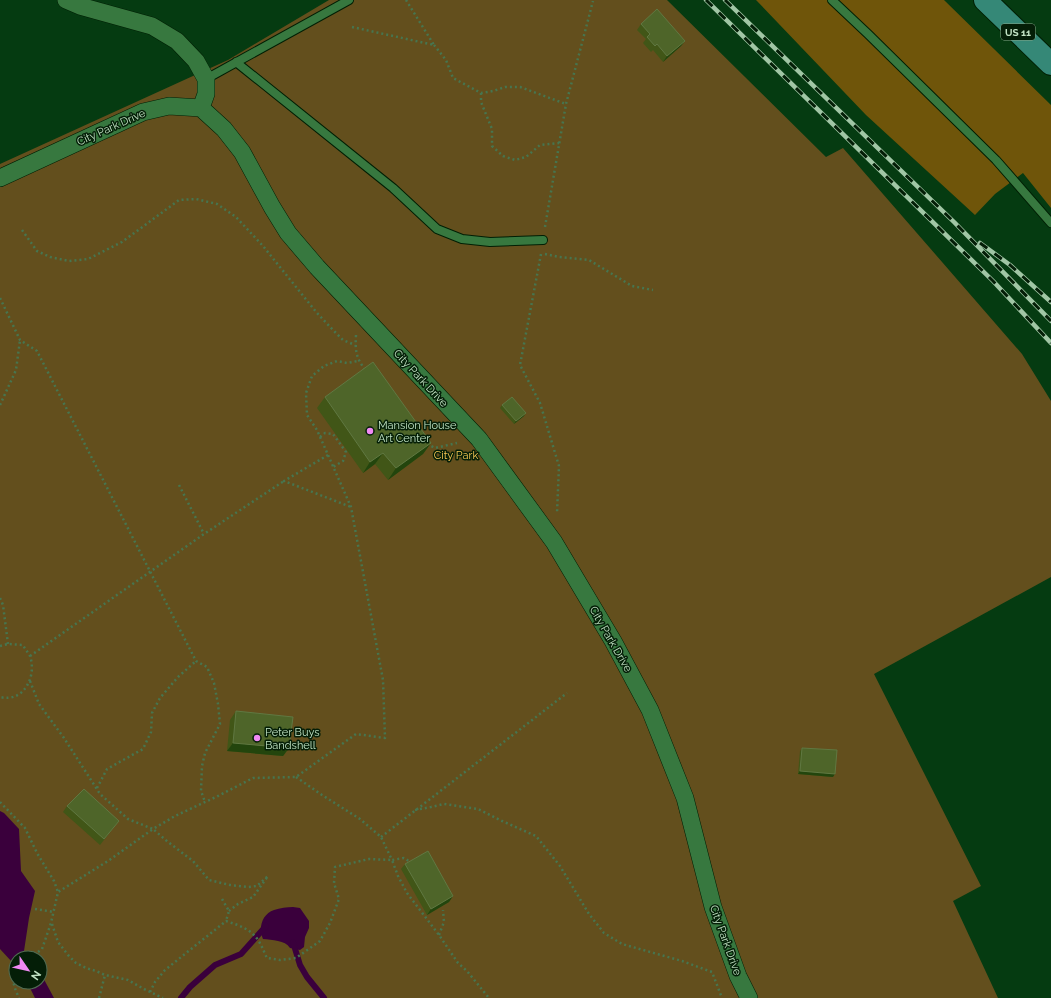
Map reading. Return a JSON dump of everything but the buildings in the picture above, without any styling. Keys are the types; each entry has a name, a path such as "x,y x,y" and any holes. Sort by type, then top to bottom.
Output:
{"main road":[{"name":"US 11","path":"985,0 1051,64"}],"street":[{"path":"66,0 80,6 152,26 177,41 196,61 206,79 206,94 200,108"},
{"name":"City Park Drive","path":"0,178 143,112 169,106 200,108 224,129 242,152 288,233 479,439 554,542 614,641 650,710 685,798 713,907 738,976 749,998"}],"lane":[{"path":"206,79 349,0"},
{"path":"832,0 996,160 1051,222"},
{"path":"236,62 393,188 437,229 462,239 490,242 543,240"}],"path":[{"path":"406,0 446,60 453,78 480,93 505,87 520,87 566,104"},
{"path":"543,240 566,104 593,1"},
{"path":"352,28 434,44"},
{"path":"480,93 481,102 492,128 492,146 503,156 515,160 526,156 540,144 559,142"},
{"path":"22,230 37,251 50,257 69,261 88,259 122,242 179,200 196,200 217,204 236,217 263,246 317,313 333,330 343,340 355,345"},
{"path":"557,514 559,466 540,403 520,365 541,253 559,257 589,260 632,286 653,290"},
{"path":"0,298 20,340 37,351 196,661 207,667 214,683 220,724 205,753 202,766 201,791 205,802"},
{"path":"358,310 355,345 358,361 368,373"},
{"path":"0,405 16,370 20,340"},
{"path":"58,892 108,861 153,829 175,816 252,778 296,777 356,734 385,738 383,680 351,507 317,430 307,415 306,393 312,376 324,366 337,361 347,363 358,361"},
{"path":"320,437 325,434 333,434 346,452 344,461 333,467"},
{"path":"421,441 435,448 464,441 485,448"},
{"path":"30,656 204,534 284,481 328,455"},
{"path":"284,481 351,507"},
{"path":"179,485 204,534"},
{"path":"0,598 3,605 8,644"},
{"path":"0,646 8,644 23,645 30,656 32,670 30,681 19,695 14,697 0,697"},
{"path":"96,789 107,770 143,749 151,732 152,713 160,698 178,677 196,661"},
{"path":"30,681 39,704 64,738 96,789 128,820 153,829 193,860 209,880 230,885 248,887 257,886 268,876 253,897 238,904 229,911 226,921 165,970 150,992"},
{"path":"381,837 567,692"},
{"path":"296,777 360,819 381,837 406,893 439,935 458,963 467,971 489,998"},
{"path":"0,802 25,828 37,853 54,881 58,892 51,923 41,950"},
{"path":"416,810 444,804 478,809 536,836 560,866 589,914 604,933 622,944 682,961 712,972 722,998"},
{"path":"226,921 251,932 259,941 267,958 280,960 296,958 320,941 330,923 339,899 334,883 335,867 369,859 392,860 404,858 412,863"},
{"path":"222,899 229,911"},
{"path":"35,909 54,912"},
{"path":"439,935 444,922 443,910"},
{"path":"51,923 58,942 76,963 105,975 128,980 163,998"},
{"path":"101,997 105,975"}],"green space":[{"name":"City Park","path":"329,0 667,0 826,157 843,148 1022,354 1051,401 1051,577 874,674 981,886 953,901 998,998 0,998 0,164 228,60"}],"shaded area":[{"path":"756,0 944,0 1051,105 1051,208 1023,173 995,194 975,215 866,115"},
{"path":"0,811 4,813 19,829 21,871 35,891 24,950 8,950 8,958 0,949"},
{"path":"293,907 300,908 309,921 309,928 305,937 304,947 300,950 290,948 282,942 263,939 261,926 264,918 276,909"},
{"path":"48,987 54,998 35,998 31,990 48,990"}],"waterway":[{"path":"181,998 190,987 215,965 241,954 266,926"},
{"path":"293,942 300,965 307,977 324,998"}],"railway":[{"path":"706,0 993,281 1051,343"},
{"path":"725,0 954,222 1051,321"},
{"path":"980,243 1010,265 1051,302"}],"place":[{"name":"Mansion House Art Center","path":"370,431"},
{"name":"Peter Buys Bandshell","path":"257,738"}]}
